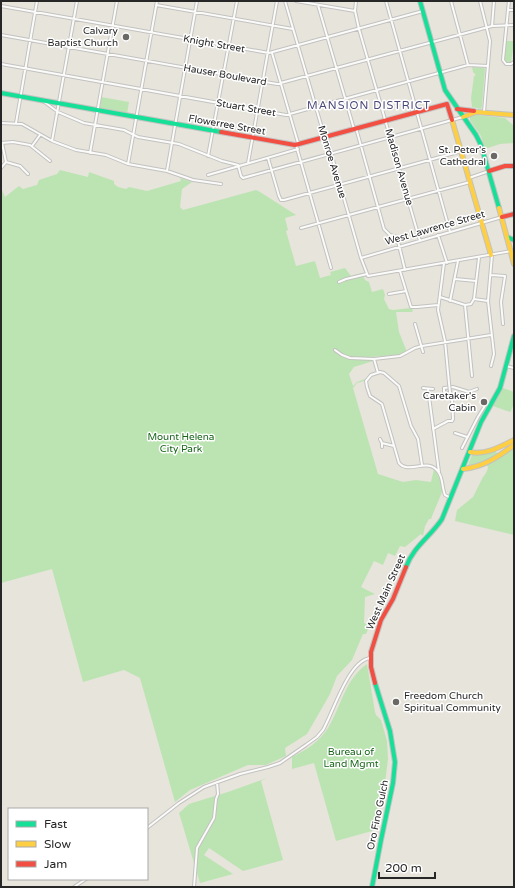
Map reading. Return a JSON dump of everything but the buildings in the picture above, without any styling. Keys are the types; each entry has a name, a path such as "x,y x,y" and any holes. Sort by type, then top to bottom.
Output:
{"street":[{"path":"16,123 37,1"},
{"path":"52,141 70,48 77,1"},
{"path":"90,153 117,1"},
{"path":"128,164 157,1"},
{"path":"166,171 197,1"},
{"path":"208,156 237,1"},
{"path":"248,163 276,1"},
{"name":"Monroe Avenue","path":"285,1 340,184 348,216 367,275"},
{"path":"296,1 355,12"},
{"path":"317,1 378,208 386,231 390,235 397,237 405,270"},
{"name":"Madison Avenue","path":"356,1 355,12 359,29 420,241"},
{"path":"386,1 450,232"},
{"path":"420,1 447,93 478,138 508,237 514,264"},
{"path":"451,1 468,65"},
{"path":"480,1 490,41 484,112"},
{"path":"492,26 494,1"},
{"path":"509,1 503,60 506,64 511,64 514,62"},
{"path":"156,5 293,29"},
{"name":"Knight Street","path":"1,6 267,53 272,53 423,12"},
{"path":"508,10 514,10"},
{"name":"Hauser Boulevard","path":"1,35 280,84 487,27 514,25"},
{"path":"272,53 331,268"},
{"name":"Stuart Street","path":"1,64 258,110 289,114 468,65 488,66"},
{"name":"Flowerree Street","path":"1,92 297,146 355,128 447,104 453,120"},
{"path":"40,99 58,112 84,123 124,130 133,135 172,142 230,164 238,165"},
{"path":"457,109 514,115"},
{"path":"238,165 243,178 422,129 476,112"},
{"path":"453,120 491,255 491,274 488,301 494,354 492,366"},
{"path":"1,123 16,123 25,125 52,141 76,150 112,157 128,164 166,171 193,180 221,184"},
{"path":"32,146 40,135"},
{"path":"6,162 1,143 19,143 32,146 50,161"},
{"path":"208,175 238,165 268,158 297,146"},
{"path":"268,158 280,199 284,200 462,151"},
{"path":"1,168 6,162"},
{"path":"6,162 20,166 28,174"},
{"path":"301,228 439,191 470,180 489,171 505,166 514,166"},
{"name":"West Lawrence Street","path":"361,258 514,214"},
{"path":"433,429 452,420 452,399 450,393 445,341 438,310 446,263 438,235"},
{"path":"508,237 514,240"},
{"path":"339,282 346,279 367,275 479,258 511,251"},
{"path":"440,297 465,305 471,304 474,299 479,258"},
{"path":"450,301 458,261"},
{"path":"400,271 409,302 412,307 438,305"},
{"path":"491,274 505,276 501,302 503,324"},
{"path":"455,279 476,281"},
{"path":"389,294 406,291"},
{"path":"474,299 488,301"},
{"path":"465,305 472,376"},
{"path":"415,324 423,352"},
{"path":"335,350 350,358 374,359 400,356 415,348 445,341 491,335"},
{"name":"West Main Street","path":"370,658 372,644 380,620 393,599 409,558 416,548 439,524 451,498 470,452 487,404 500,388 514,336"},
{"path":"374,359 378,373"},
{"path":"506,366 514,368"},
{"path":"422,466 419,440 411,426 399,386 384,373 370,375 366,381 370,396 382,404 394,446 402,466 434,467 439,472"},
{"path":"450,393 444,392 444,388 453,387 472,392 473,390 477,389"},
{"path":"423,388 428,390 433,389"},
{"path":"428,390 439,472 445,495 451,498"},
{"path":"462,448 478,416 487,404"},
{"path":"455,433 467,437"},
{"path":"380,440 382,447"},
{"path":"470,452 479,453 490,450 514,440"},
{"path":"382,443 394,446"},
{"path":"463,469 474,468 488,462 500,456 514,444"},
{"path":"434,467 437,460"},
{"path":"148,827 190,795 204,787 280,762 317,737 327,723 347,679 364,659 370,658"},
{"name":"Oro Fino Gulch","path":"370,658 394,747 395,768 372,887"},
{"path":"194,887 197,848 214,818 218,794 217,782"},
{"path":"74,887 84,880"}],"green space":[{"path":"506,41 514,41 511,63 506,63 504,60"},
{"path":"472,67 485,69 481,109 472,107 471,98 474,76 476,75 473,72"},
{"path":"101,97 129,102 127,114 100,109"},
{"path":"476,115 505,118 513,125 514,143 500,144 485,149 481,136 470,120 470,117"},
{"name":"Mount Helena City Park","path":"60,170 88,177 89,172 114,181 114,184 118,187 126,189 129,187 147,191 181,181 180,178 192,182 182,189 180,207 183,210 256,190 296,215 285,218 288,230 286,231 296,266 315,261 320,278 331,275 330,272 345,268 351,276 362,273 365,280 369,282 372,292 383,289 385,295 384,299 389,309 411,308 413,310 412,312 396,312 399,332 407,352 401,355 369,357 373,361 354,367 349,374 353,386 357,382 365,379 364,381 357,383 353,388 378,474 403,482 416,480 431,482 434,469 439,477 442,491 431,519 429,519 425,526 423,536 421,534 405,547 400,546 395,556 388,553 383,565 374,561 361,587 375,594 365,597 364,623 370,625 366,634 363,634 352,660 337,676 330,694 307,734 285,748 286,756 266,765 248,765 190,790 175,802 140,678 124,670 83,682 52,569 1,583 1,188 5,197 19,186 23,189 37,185 39,180 57,174"},
{"path":"503,388 514,392 514,403 510,412 493,406"},
{"path":"503,446 496,451 498,456 481,465 467,468 472,455"},
{"path":"514,446 514,535 455,521 457,510 473,497 486,473 488,468 487,464"},
{"name":"Bureau of Land Mgmt","path":"367,664 375,712 381,720 387,741 388,759 385,783 380,796 372,831 336,841 314,763 292,769 292,757 312,745 321,737 333,720 353,677"},
{"path":"267,778 261,781 283,860 243,871 209,848 204,855 233,874 200,883 179,813 189,804"}],"traffic: fast":[{"path":"420,1 445,90 476,135 481,145 499,208"},
{"path":"1,93 221,132"},
{"path":"507,237 514,240"},
{"path":"406,567 413,553 442,519 481,422 500,388 514,336"},
{"path":"372,887 393,783 395,762 390,731 375,683"}],"traffic: slow":[{"path":"463,117 476,112 514,115"},
{"path":"452,120 491,255"},
{"path":"499,208 514,264"},
{"path":"470,452 476,453 487,451 498,448 514,440"},
{"path":"463,469 490,461 514,445"}],"traffic: jam":[{"path":"221,132 295,145 447,104 452,120"},
{"path":"457,109 474,111"},
{"path":"489,171 505,166 514,166"},
{"path":"502,217 514,214"},
{"path":"375,683 371,667 371,652 381,620 393,599 406,567"}],"place":[{"name":"Calvary Baptist Church","path":"126,37"},
{"name":"St. Peter's Cathedral","path":"494,156"},
{"name":"Caretaker's Cabin","path":"484,402"},
{"name":"Freedom Church Spiritual Community","path":"396,702"}],"district":[{"name":"MANSION DISTRICT","path":"369,105"}]}
